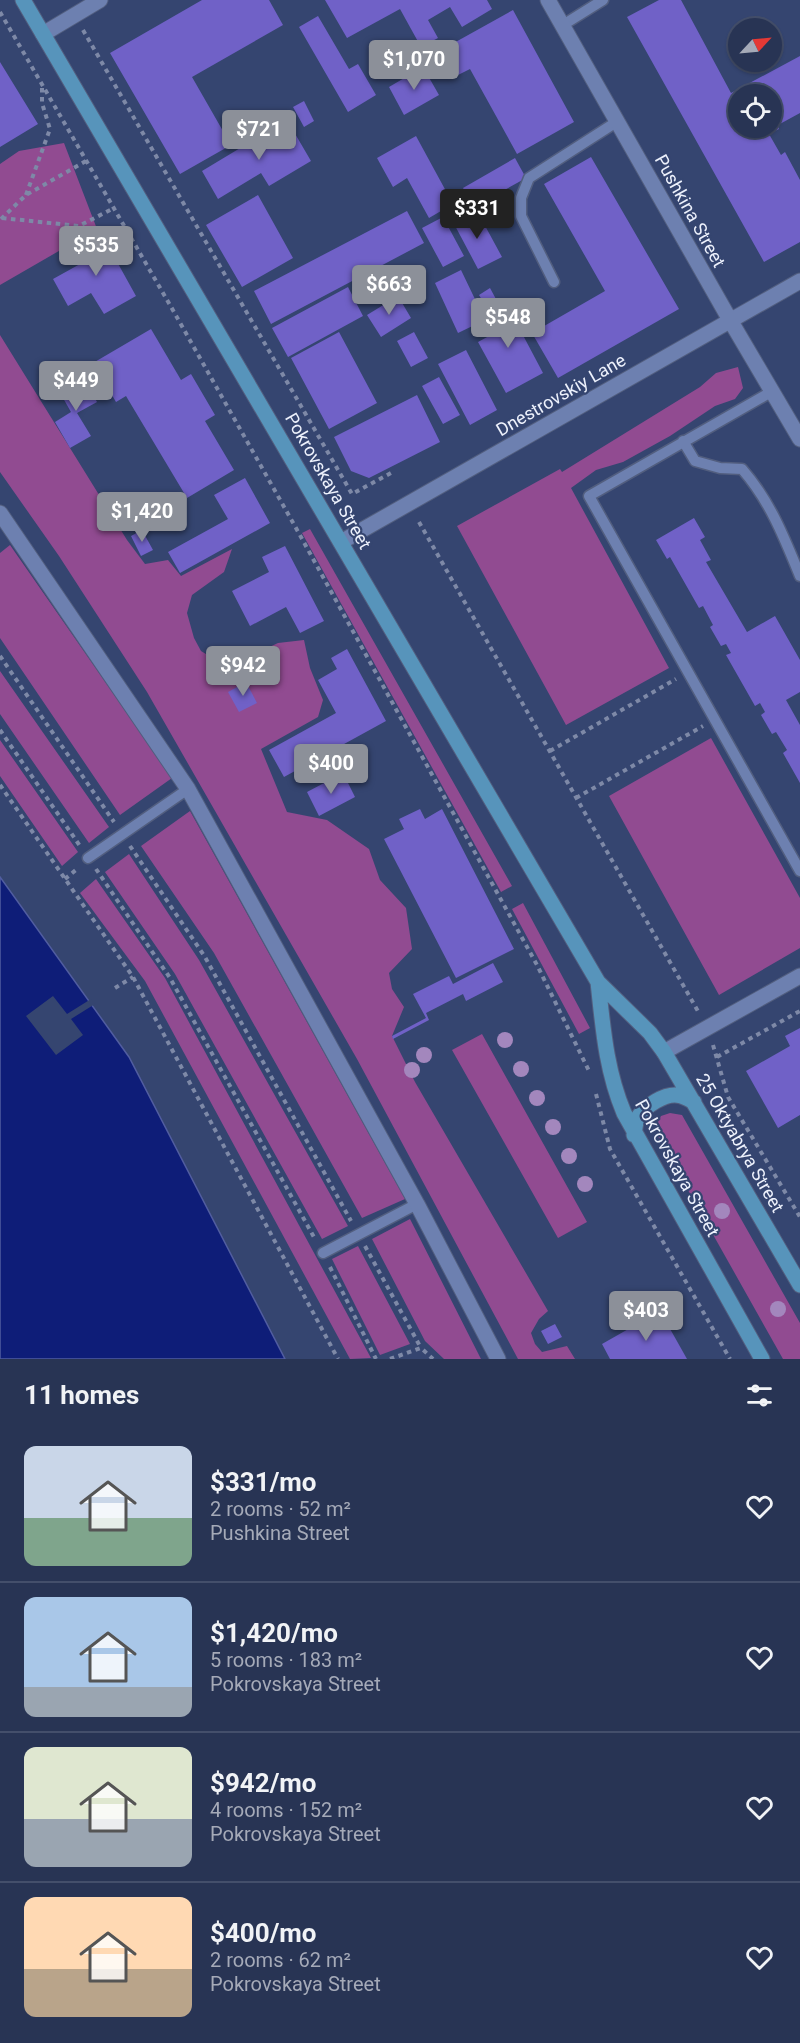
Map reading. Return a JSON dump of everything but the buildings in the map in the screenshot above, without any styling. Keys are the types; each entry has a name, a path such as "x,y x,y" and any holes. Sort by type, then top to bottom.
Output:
{"main road":[{"name":"Pokrovskaya Street","path":"23,0 598,982 650,1034 664,1052"},
{"name":"Pokrovskaya Street","path":"598,982 606,1057 616,1094 634,1135 762,1359"},
{"name":"25 Oktyabrya Street","path":"664,1052 800,1285"},
{"path":"634,1135 636,1121 642,1111 662,1098 672,1095 681,1096 694,1102"}],"street":[{"path":"43,34 100,0"},
{"name":"Pushkina Street","path":"548,0 800,440"},
{"name":"Dnestrovskiy Lane","path":"341,542 800,281"},
{"path":"0,513 188,789 417,1204 498,1359"},
{"path":"664,1052 800,976"}],"lane":[{"path":"563,25 603,0"},
{"path":"554,282 521,216 521,198 529,178 618,122"},
{"path":"771,392 589,496 800,871"},
{"path":"683,441 695,461 720,468 742,469 756,486 780,525 800,576"},
{"path":"88,858 188,789"},
{"path":"322,1253 417,1204"}],"path":[{"path":"0,12 296,528 531,955 588,1066 591,1077"},
{"path":"75,15 352,494 391,473"},
{"path":"26,195 50,129 42,103 42,84"},
{"path":"1,219 26,195 86,161"},
{"path":"1,219 79,226 114,208"},
{"path":"419,522 707,1028 728,1097 800,1217"},
{"path":"0,656 205,957 421,1348 433,1359"},
{"path":"550,751 687,673"},
{"path":"576,798 714,720"},
{"path":"0,730 170,978 322,1253 376,1359"},
{"path":"0,785 133,977 338,1359"},
{"path":"115,988 133,977"},
{"path":"717,1058 800,1011"},
{"path":"594,1087 610,1149 730,1359"},
{"path":"390,1359 421,1348"}],"shaded area":[{"path":"64,143 97,229 0,285 0,164 19,151"},
{"path":"0,335 127,540 145,564 168,560 181,576 232,549 224,572 192,595 187,613 194,638 201,651 227,667 278,643 304,640 310,668 323,700 318,717 261,749 287,812 327,820 369,849 380,880 406,908 412,949 389,973 392,989 404,1007 392,1036 415,1082 548,1311 539,1319 531,1333 535,1344 542,1352 567,1346 575,1359 518,1359 357,1059 147,692 59,556 0,472"},
{"path":"738,367 743,388 735,399 715,406 670,436 623,462 596,470 571,488 669,668 566,725 457,526 560,469 562,472 700,387 716,373"},
{"path":"310,529 512,886 501,892 302,533"},
{"path":"10,545 172,778 120,815 0,638 0,553"},
{"path":"0,671 109,827 89,843 0,714"},
{"path":"711,738 800,898 800,948 719,995 609,796"},
{"path":"0,740 78,852 62,866 0,776"},
{"path":"190,811 405,1199 362,1218 214,953 141,846"},
{"path":"129,854 199,960 348,1226 322,1239 175,974 105,872"},
{"path":"0,877 129,1057 285,1359 0,1359"},
{"path":"96,879 165,978 371,1358 350,1359 145,981 80,893"},
{"path":"523,903 590,1028 579,1034 512,909"},
{"path":"482,1034 587,1222 558,1238 452,1050"},
{"path":"670,1113 682,1115 800,1323 800,1359 783,1359 657,1135 657,1124 661,1116"},
{"path":"410,1219 481,1359 444,1359 425,1341 372,1239"},
{"path":"358,1246 410,1344 380,1355 332,1259"}],"pier":[{"path":"53,996 67,1014 91,999 95,1004 71,1019 83,1035 56,1055 26,1016"}]}
